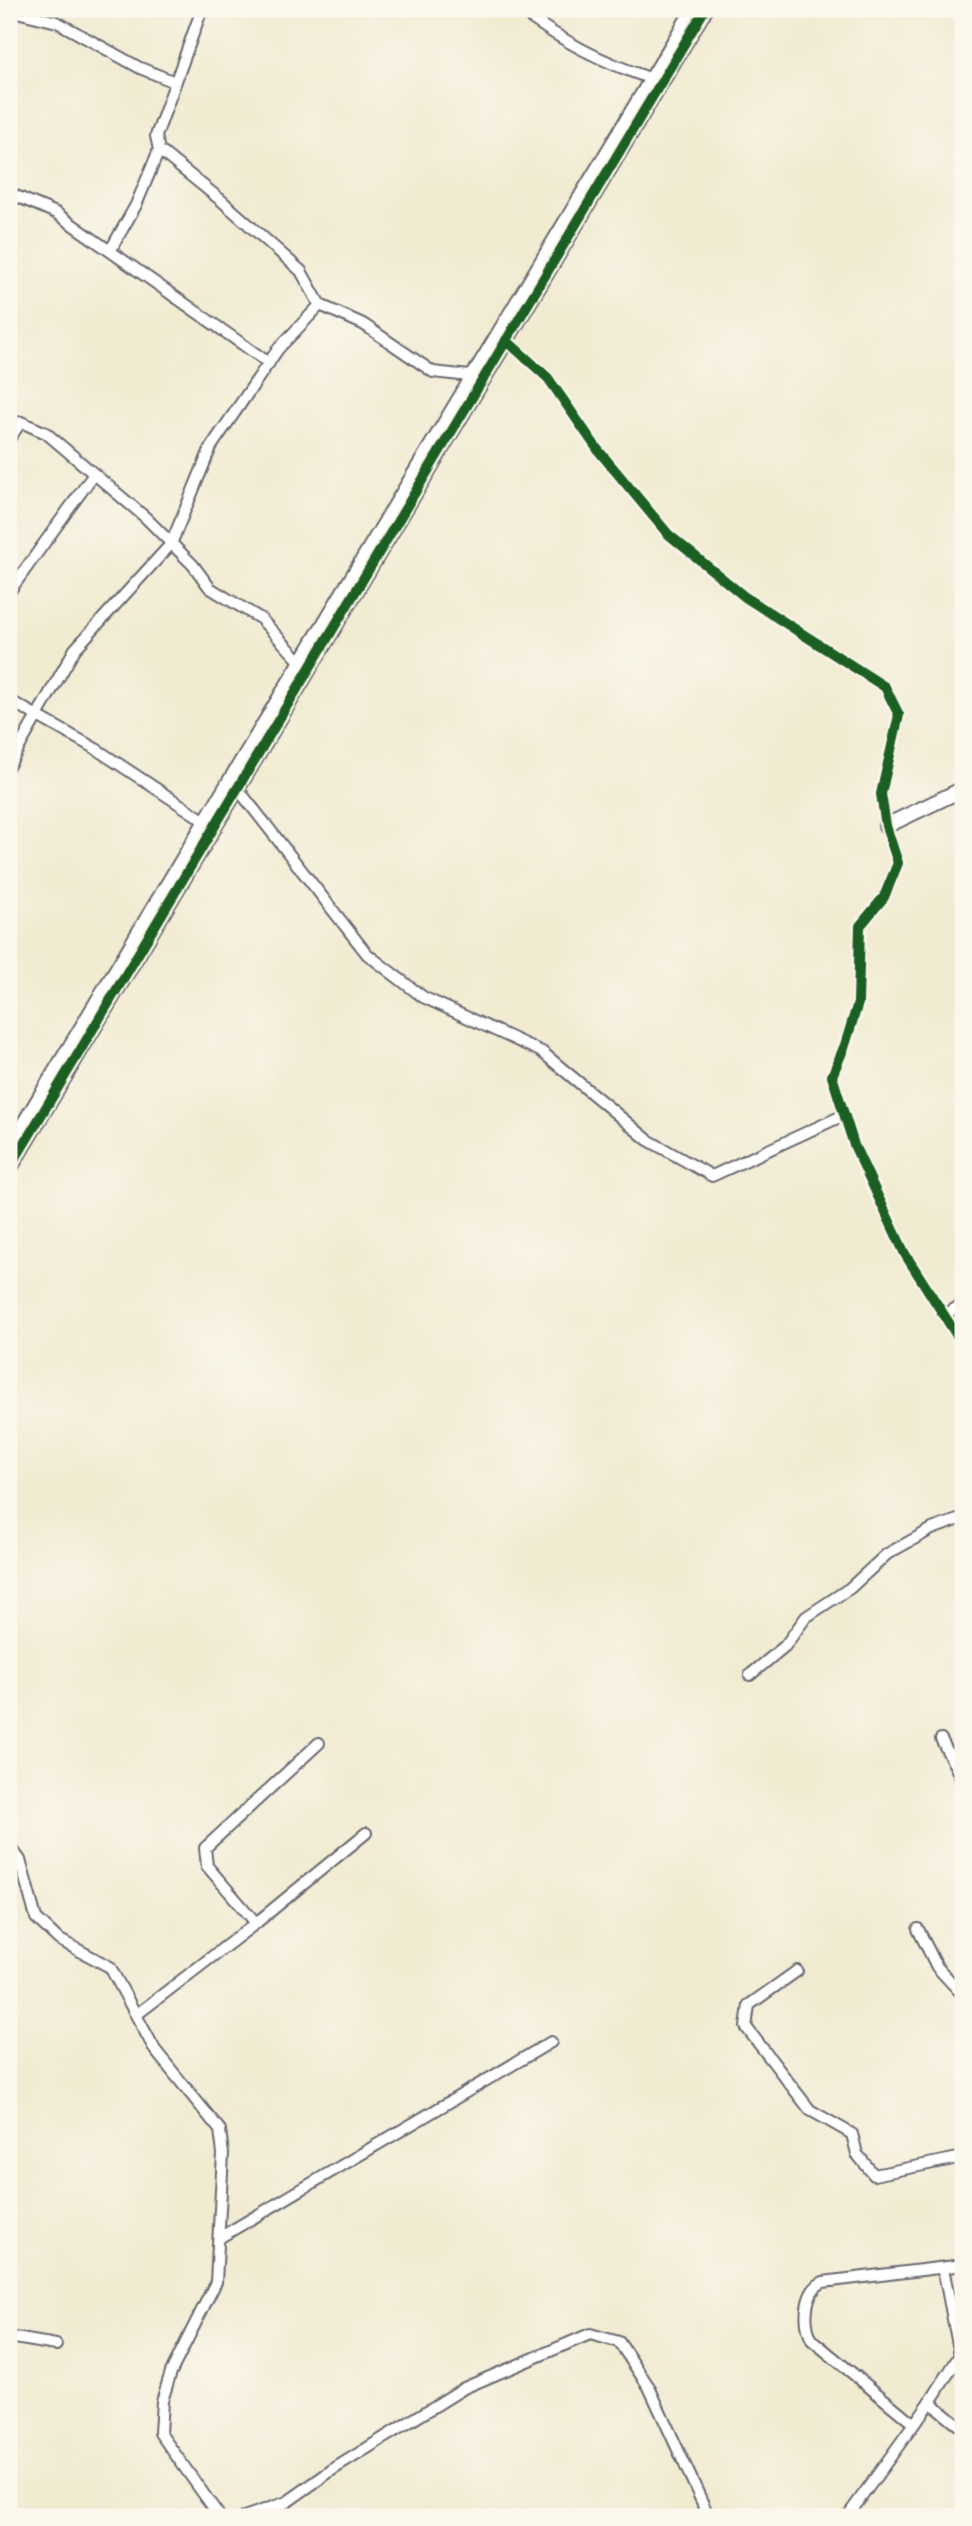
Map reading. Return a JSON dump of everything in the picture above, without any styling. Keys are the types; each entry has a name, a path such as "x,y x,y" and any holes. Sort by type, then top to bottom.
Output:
{"street":[{"path":"110,251 136,205 159,150 156,136 202,9"},
{"path":"519,9 553,34 601,61 652,79"},
{"path":"9,1149 210,824 238,789 694,9"},
{"path":"9,1169 210,824 300,661 477,377 506,340 705,9"},
{"path":"9,10 57,22 140,68 175,82"},
{"path":"159,150 301,271 320,304 363,324 433,372 477,377"},
{"path":"9,193 56,213 269,363"},
{"path":"9,765 75,649 171,544 211,447 269,363 320,304"},
{"path":"506,340 548,378 598,450 668,534 745,597 885,687 899,715 881,794 898,863 884,897 860,926 858,1003 832,1076 854,1145 905,1254 963,1345"},
{"path":"9,415 46,433 145,517 193,565 210,588 261,619 300,661"},
{"path":"9,439 21,422"},
{"path":"9,592 94,474"},
{"path":"9,700 96,749 210,824"},
{"path":"238,789 367,954 423,997 542,1052 648,1140 712,1176 844,1115"},
{"path":"887,826 963,789"},
{"path":"944,1315 963,1304"},
{"path":"750,1675 785,1646 806,1617 849,1588 887,1554 932,1529 963,1518"},
{"path":"941,1739 963,1781"},
{"path":"256,1923 207,1866 205,1848 318,1743"},
{"path":"136,2015 256,1923 366,1833"},
{"path":"9,1845 20,1860 36,1918 58,1939 110,1967 155,2050 220,2130 223,2154 216,2282 171,2372 162,2401 160,2433 220,2517"},
{"path":"918,1929 937,1967 963,1995"},
{"path":"797,1971 749,2005 746,2026 810,2110 852,2134 857,2154 874,2175 963,2157"},
{"path":"219,2238 551,2042"},
{"path":"914,2424 812,2340 807,2327 809,2295 814,2287 823,2282 963,2265"},
{"path":"847,2517 930,2402 960,2355 943,2268"},
{"path":"244,2517 287,2502 332,2470 464,2388 590,2334 619,2342 649,2387 709,2517"},
{"path":"9,2337 56,2345"},
{"path":"930,2402 963,2430"}],"cycle path":[{"path":"9,1169 705,9"},
{"path":"506,340 548,378 598,450 668,534 745,597 885,687 899,715 881,794 886,826 898,863 884,897 860,926 858,1003 832,1076 854,1145 905,1254 963,1345"}]}
